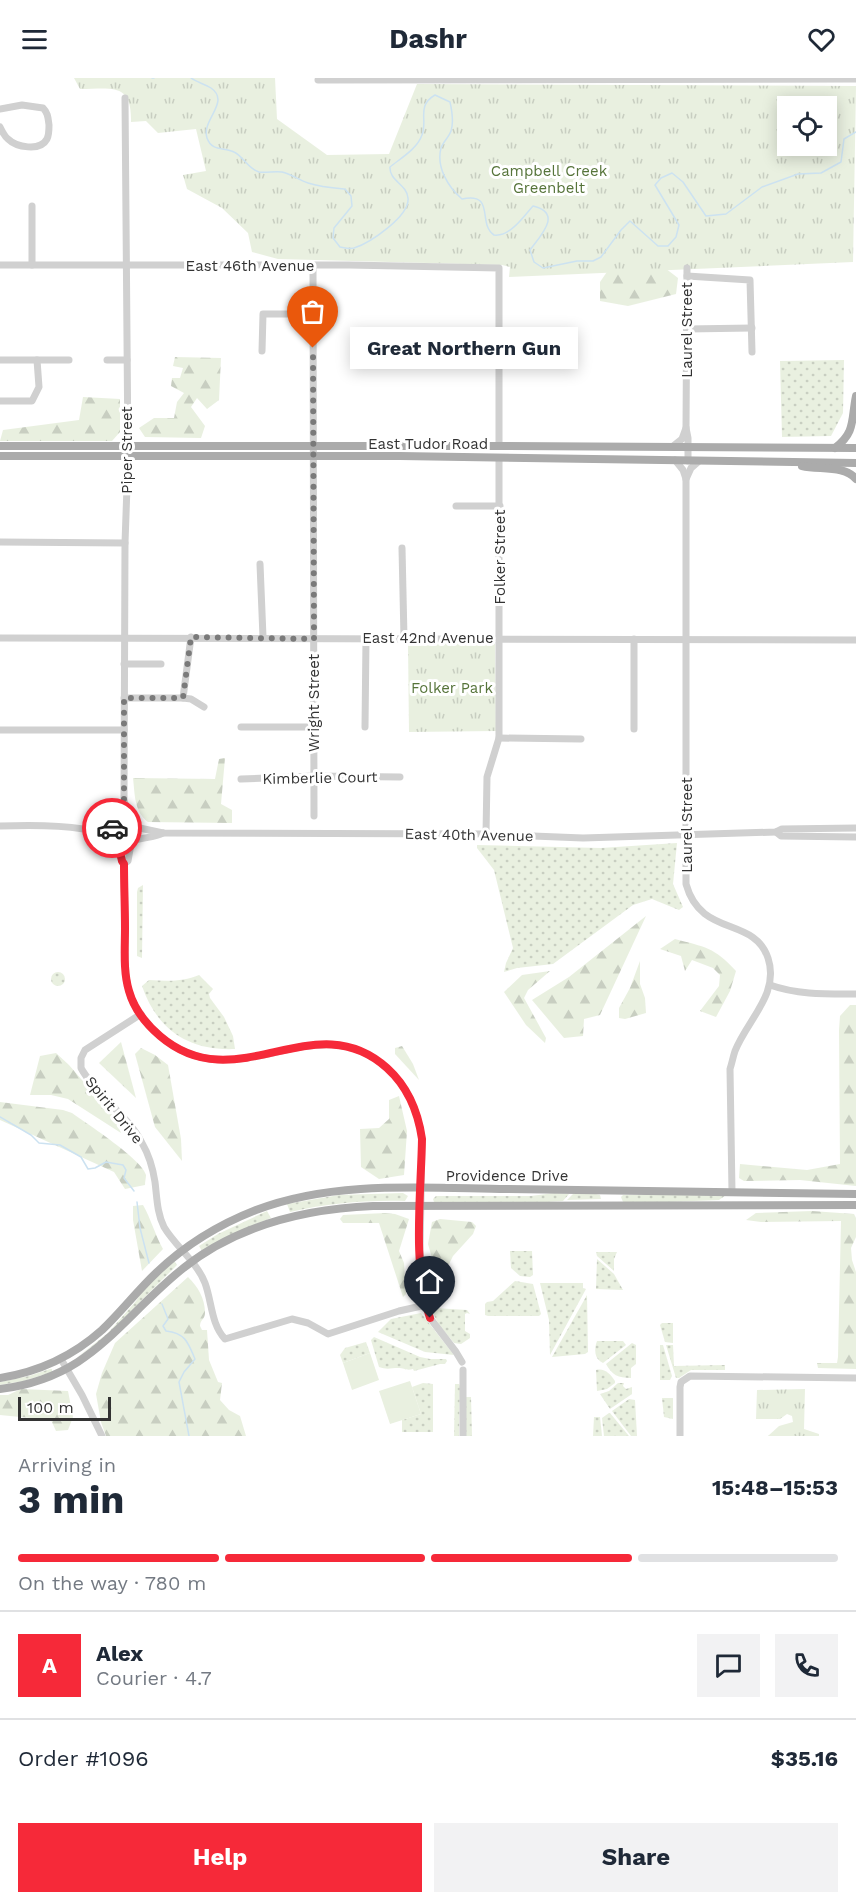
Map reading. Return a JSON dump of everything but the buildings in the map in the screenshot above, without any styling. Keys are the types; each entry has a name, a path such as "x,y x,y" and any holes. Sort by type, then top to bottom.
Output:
{"main road":[{"path":"835,448 845,441 850,433 856,396"},
{"name":"East Tudor Road","path":"0,446 856,448"},
{"path":"467,457 471,452 495,451 499,446"},
{"path":"500,458 507,452 524,450 528,446"},
{"name":"East Tudor Road","path":"0,456 467,457 856,463"},
{"path":"790,463 813,469 846,471 856,479"},
{"name":"Providence Drive","path":"0,1378 39,1368 61,1359 84,1345 103,1329 156,1272 183,1250 228,1223 282,1201 340,1191 421,1188 856,1194"},
{"path":"611,1190 611,1206"},
{"path":"699,1206 726,1200 732,1192"},
{"name":"Providence Drive","path":"0,1389 33,1383 67,1370 101,1346 176,1274 192,1262 223,1243 255,1228 303,1213 348,1207 421,1205 856,1205"}],"street":[{"path":"318,80 364,78 856,79"},
{"name":"Piper Street","path":"124,864 128,861 137,833 124,801 125,543 128,458 125,98"},
{"path":"0,109 22,105 43,108 48,117 48,139 36,147 26,146 10,142 0,127"},
{"path":"32,206 32,265"},
{"name":"East 46th Avenue","path":"0,265 349,265 499,268 499,446"},
{"name":"Wright Street","path":"313,266 314,816"},
{"name":"Laurel Street","path":"688,461 686,428 687,272 750,280 752,328"},
{"path":"262,351 263,314 313,314"},
{"path":"687,329 752,328 752,352"},
{"path":"0,360 69,360"},
{"path":"0,401 32,401 39,387 37,360"},
{"path":"107,360 127,360"},
{"path":"672,447 680,440 686,428"},
{"name":"Folker Street","path":"486,834 487,777 499,738 500,458"},
{"path":"675,460 683,470 686,479"},
{"path":"686,479 691,468 699,461"},
{"name":"Laurel Street","path":"686,479 686,876 689,895 706,915 754,936 766,953 770,964 770,985"},
{"path":"456,506 500,506"},
{"path":"0,542 125,543"},
{"path":"402,548 404,638"},
{"path":"260,564 263,637"},
{"path":"183,698 191,637"},
{"name":"East 42nd Avenue","path":"0,638 856,640"},
{"path":"365,728 366,639"},
{"path":"634,639 634,729"},
{"path":"124,664 160,664"},
{"path":"124,698 183,698 191,699 204,706"},
{"path":"241,727 315,727"},
{"path":"0,730 123,730"},
{"path":"499,738 581,739"},
{"name":"Kimberlie Court","path":"241,779 314,776 400,777"},
{"name":"Piper Street","path":"124,801 111,830 124,864 125,962 129,991 141,1014 155,1032 174,1047 211,1060 236,1060 313,1044 332,1044 353,1049 380,1061 412,1100 422,1139 421,1270 426,1305"},
{"path":"87,829 109,826 125,820 133,824"},
{"path":"0,826 20,824 87,829 108,836 125,846 132,843"},
{"name":"East 40th Avenue","path":"133,824 163,833 486,834 583,838 856,828"},
{"name":"East 40th Avenue","path":"776,832 781,836 856,837"},
{"name":"East 40th Avenue","path":"132,843 163,833"},
{"path":"732,1192 730,1069 736,1050 767,995 770,985 790,991 814,994 856,994"},
{"name":"Spirit Drive","path":"141,1014 85,1050 80,1064 83,1072 141,1140 148,1155 158,1210 165,1228 204,1281 221,1335 225,1339 292,1319 308,1323 328,1334 399,1311 426,1305"},
{"path":"426,1305 430,1318 461,1363 463,1436"},
{"path":"61,1359 102,1436"},
{"path":"680,1436 680,1387 681,1382 690,1376 856,1378"}],"green space":[{"name":"Campbell Creek Greenbelt","path":"74,78 275,78 277,119 327,155 389,154 417,84 856,86 853,262 509,277 510,267 502,265 278,259 252,252 248,233 222,208 187,189 183,175 206,171 196,129 158,133 146,121 131,122 128,100 124,94 118,90 80,89"},
{"path":"652,258 678,278 676,294 628,306 600,301 600,282 611,266"},
{"path":"175,357 221,358 219,400 207,409 197,398 191,407 205,426 201,438 145,437 139,428 154,418 174,418 177,402 184,393 171,386 172,378 180,378 183,368 173,366"},
{"path":"844,360 843,413 831,436 782,437 780,361"},
{"path":"83,397 120,399 120,432 112,441 0,441 3,430 79,420"},
{"name":"Folker Park","path":"495,643 496,731 409,732 408,644"},
{"path":"225,758 221,804 232,810 232,823 148,822 143,818 136,802 133,778 215,779 219,759"},
{"path":"677,843 673,884 683,907 679,910 652,899 633,905 553,964 517,968 504,972 513,948 494,870 477,845 601,848"},
{"path":"143,885 142,958 137,956 137,892 138,888"},
{"path":"646,916 600,1015 584,1019 583,1036 564,1038 532,1000 569,977"},
{"path":"675,939 715,952 736,971 730,991 716,1017 700,1011 719,986 720,975 713,968 692,960 685,971 681,956 660,949"},
{"path":"640,961 640,984 645,998 646,1013 625,1019 619,1018 619,1008 630,988"},
{"path":"550,971 528,990 524,998 546,1038 545,1043 526,1025 504,992 522,975"},
{"path":"58,972 63,974 65,979 63,984 58,986 53,984 51,979 53,974"},
{"path":"199,975 213,989 209,994 210,998 224,1017 233,1036 235,1049 203,1046 177,1035 156,1015 142,986 149,980 181,980"},
{"path":"850,1005 856,1005 856,1186 800,1180 744,1181 739,1178 740,1164 807,1170 840,1164 839,1030 840,1016"},
{"path":"121,1042 136,1098 99,1063"},
{"path":"402,1046 419,1080 395,1054 395,1048"},
{"path":"141,1048 168,1065 181,1139 182,1161 155,1127 135,1054"},
{"path":"56,1053 114,1117 121,1133 68,1099 51,1095 30,1095 40,1056"},
{"path":"399,1096 407,1131 404,1175 379,1179 361,1167 360,1129 379,1128 389,1119 389,1100"},
{"path":"0,1102 72,1113 135,1160 146,1175 145,1185 125,1189 114,1172 0,1120"},
{"path":"403,1193 408,1196 405,1201 348,1203 290,1212 287,1204 339,1195"},
{"path":"569,1194 563,1201 531,1203 434,1202 433,1199 436,1196 531,1196"},
{"path":"573,1194 596,1194 600,1195 601,1199 567,1200"},
{"path":"623,1195 726,1195 719,1200 623,1202 621,1197"},
{"path":"143,1205 163,1249 142,1271 133,1220 133,1206"},
{"path":"267,1211 271,1218 241,1230 202,1251 199,1246 218,1234"},
{"path":"812,1211 854,1214 856,1218 856,1237 851,1248 856,1272 856,1369 818,1368 817,1363 837,1363 841,1221 761,1222 746,1220 756,1213"},
{"path":"385,1213 409,1219 399,1251 404,1263 406,1294 403,1297 379,1223 343,1223 340,1219 343,1215"},
{"path":"440,1219 472,1222 476,1226 473,1234 453,1256 446,1270 434,1265 428,1244 432,1222"},
{"path":"510,1251 532,1251 533,1275 520,1276 511,1268"},
{"path":"596,1252 617,1252 614,1259 614,1271 597,1256"},
{"path":"597,1259 614,1274 623,1290 596,1289"},
{"path":"173,1262 177,1265 103,1339 75,1359 108,1333 145,1287"},
{"path":"188,1277 198,1289 204,1302 205,1315 200,1326 202,1330 207,1330 209,1360 218,1382 222,1383 220,1400 229,1410 240,1416 246,1436 106,1436 96,1394 115,1343"},
{"path":"515,1281 533,1284 541,1314 539,1316 485,1315 485,1304 493,1301"},
{"path":"540,1283 583,1283 583,1288 586,1289 550,1355 549,1320"},
{"path":"587,1295 588,1352 552,1357"},
{"path":"435,1308 467,1310 470,1314 465,1314 465,1331 470,1334 470,1338 461,1344 454,1343 439,1325 432,1311"},
{"path":"421,1313 454,1355 425,1352 378,1332 391,1319"},
{"path":"673,1323 673,1343 665,1342 660,1325"},
{"path":"374,1337 420,1357 446,1359 447,1361 445,1364 414,1371 413,1369 379,1367 371,1340"},
{"path":"597,1341 623,1341 626,1345 603,1363 596,1354"},
{"path":"366,1342 370,1353 343,1363 340,1355 345,1348"},
{"path":"632,1343 636,1345 636,1364 631,1368 631,1378 616,1375 606,1364"},
{"path":"660,1345 663,1345 672,1376 670,1380 660,1380"},
{"path":"666,1345 673,1345 674,1366 725,1365 725,1370 691,1370 676,1378"},
{"path":"370,1353 379,1380 352,1390 343,1363"},
{"path":"50,1369 52,1372 24,1381 0,1385 0,1382"},
{"path":"596,1370 607,1372 615,1383 607,1389 597,1391"},
{"path":"410,1381 421,1414 390,1424 379,1391"},
{"path":"423,1383 433,1384 433,1432 402,1432 402,1420 421,1414 412,1387"},
{"path":"618,1383 624,1383 623,1386 626,1389 632,1387 632,1394 610,1409 600,1394 609,1391"},
{"path":"455,1384 460,1386 459,1436 454,1436"},
{"path":"21,1389 68,1391 73,1417 68,1430 56,1431 51,1420 0,1415 0,1395 8,1395"},
{"path":"805,1389 804,1429 819,1434 819,1436 768,1436 779,1426 793,1422 792,1416 787,1414 780,1419 756,1419 757,1390"},
{"path":"466,1397 471,1397 472,1436 466,1436"},
{"path":"662,1398 673,1398 673,1419 664,1417"},
{"path":"629,1399 635,1400 637,1436 631,1436 612,1411"},
{"path":"609,1413 629,1436 604,1436 602,1418"},
{"path":"594,1417 600,1417 602,1436 593,1436"}],"waterway":[{"path":"191,78 211,88 218,99 206,131 207,138 212,145 234,152 259,172 282,172 305,182 345,189 351,196 352,206 334,228 333,238 340,247 347,248 354,248 369,241 388,228 403,213 407,205 407,193 392,176 390,167 420,140 424,129 424,109 429,99 435,95 450,102 452,128 442,146 440,155 444,176 462,199 472,198 483,204 489,230 494,235 511,230 533,206 542,209 547,214 547,225 530,250 534,262 543,268 577,261 593,261 601,257 630,221 658,246 668,246 676,237 679,225 655,185 661,178 672,173 683,182 706,216 726,214 762,187 798,174 821,173 841,162 844,139 856,132"},
{"path":"0,1117 31,1135 39,1143 60,1145 81,1157 88,1169 106,1162 123,1165 126,1170 124,1178 134,1191"},
{"path":"137,1202 140,1228 149,1263"},
{"path":"162,1304 168,1319 163,1326 166,1331 178,1334 185,1339 195,1359 179,1382 189,1436"}],"way so far":[{"path":"112,828 118,821 124,801 124,698 183,698 191,637 314,639 313,348"}],"place":[{"name":"Great Northern Gun","path":"313,348"}],"route":[{"path":"112,828 111,837 118,844 124,864 125,962 129,991 134,1004 155,1032 174,1047 211,1060 245,1059 313,1044 345,1046 380,1061 392,1072 412,1100 420,1122 422,1139 420,1251 423,1293 430,1318"}]}
